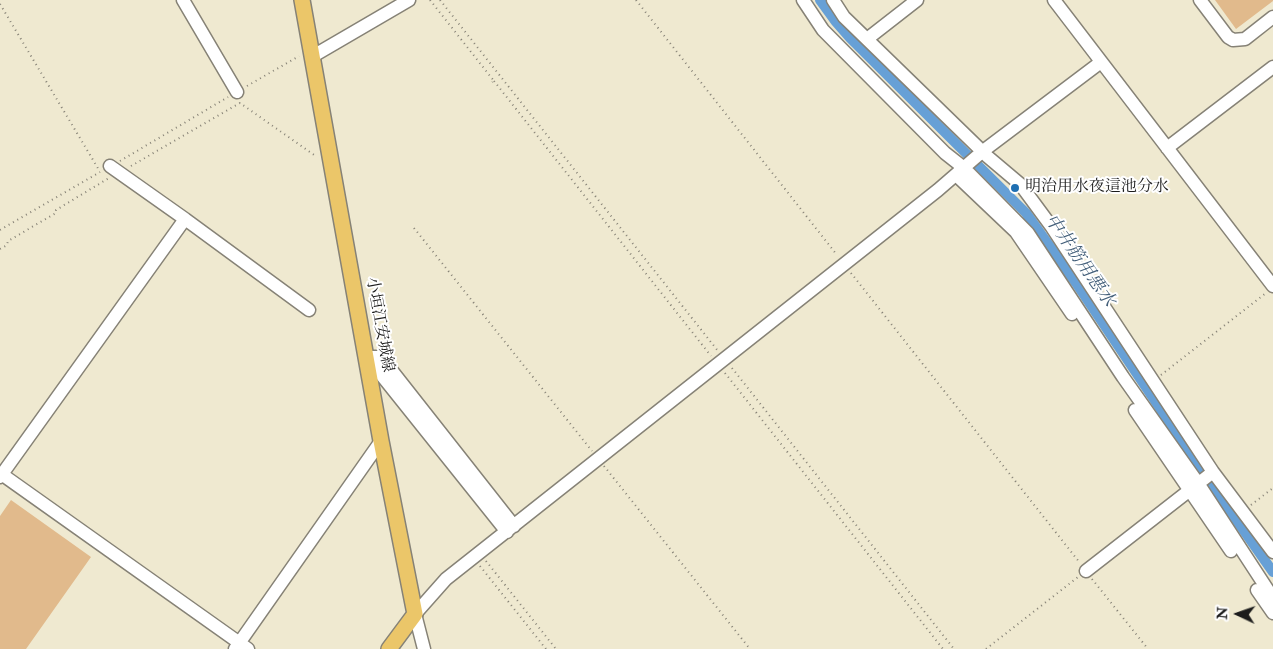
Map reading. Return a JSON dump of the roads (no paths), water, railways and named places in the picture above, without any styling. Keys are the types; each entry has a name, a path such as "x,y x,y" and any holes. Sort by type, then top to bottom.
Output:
{"main road":[{"name":"小垣江安城線","path":"302,0 313,52 381,441 415,614"},
{"path":"389,649 415,614"}],"street":[{"path":"184,0 237,92"},
{"path":"313,52 409,0"},
{"path":"803,0 823,30 962,170 1028,233 1273,598"},
{"path":"833,0 844,17 980,153 1020,184 1051,226 1212,472 1244,511 1273,552"},
{"path":"867,39 917,0"},
{"path":"1054,0 1273,287"},
{"path":"1200,0 1228,37 1234,40 1244,39 1273,17"},
{"path":"424,649 415,614 446,579 962,170 980,153 1101,62"},
{"path":"1167,148 1273,67"},
{"path":"110,170 185,219 309,310"},
{"path":"185,219 1,474 241,647 381,441"},
{"path":"367,357 511,529"},
{"path":"1086,571 1212,472"},
{"path":"1196,485 1273,613"}],"waterway":[{"name":"中井筋用悪水","path":"820,0 850,38 1026,213 1076,283 1204,474 1273,572"}],"place":[{"name":"明治用水夜這池分水","path":"1015,188"}]}
